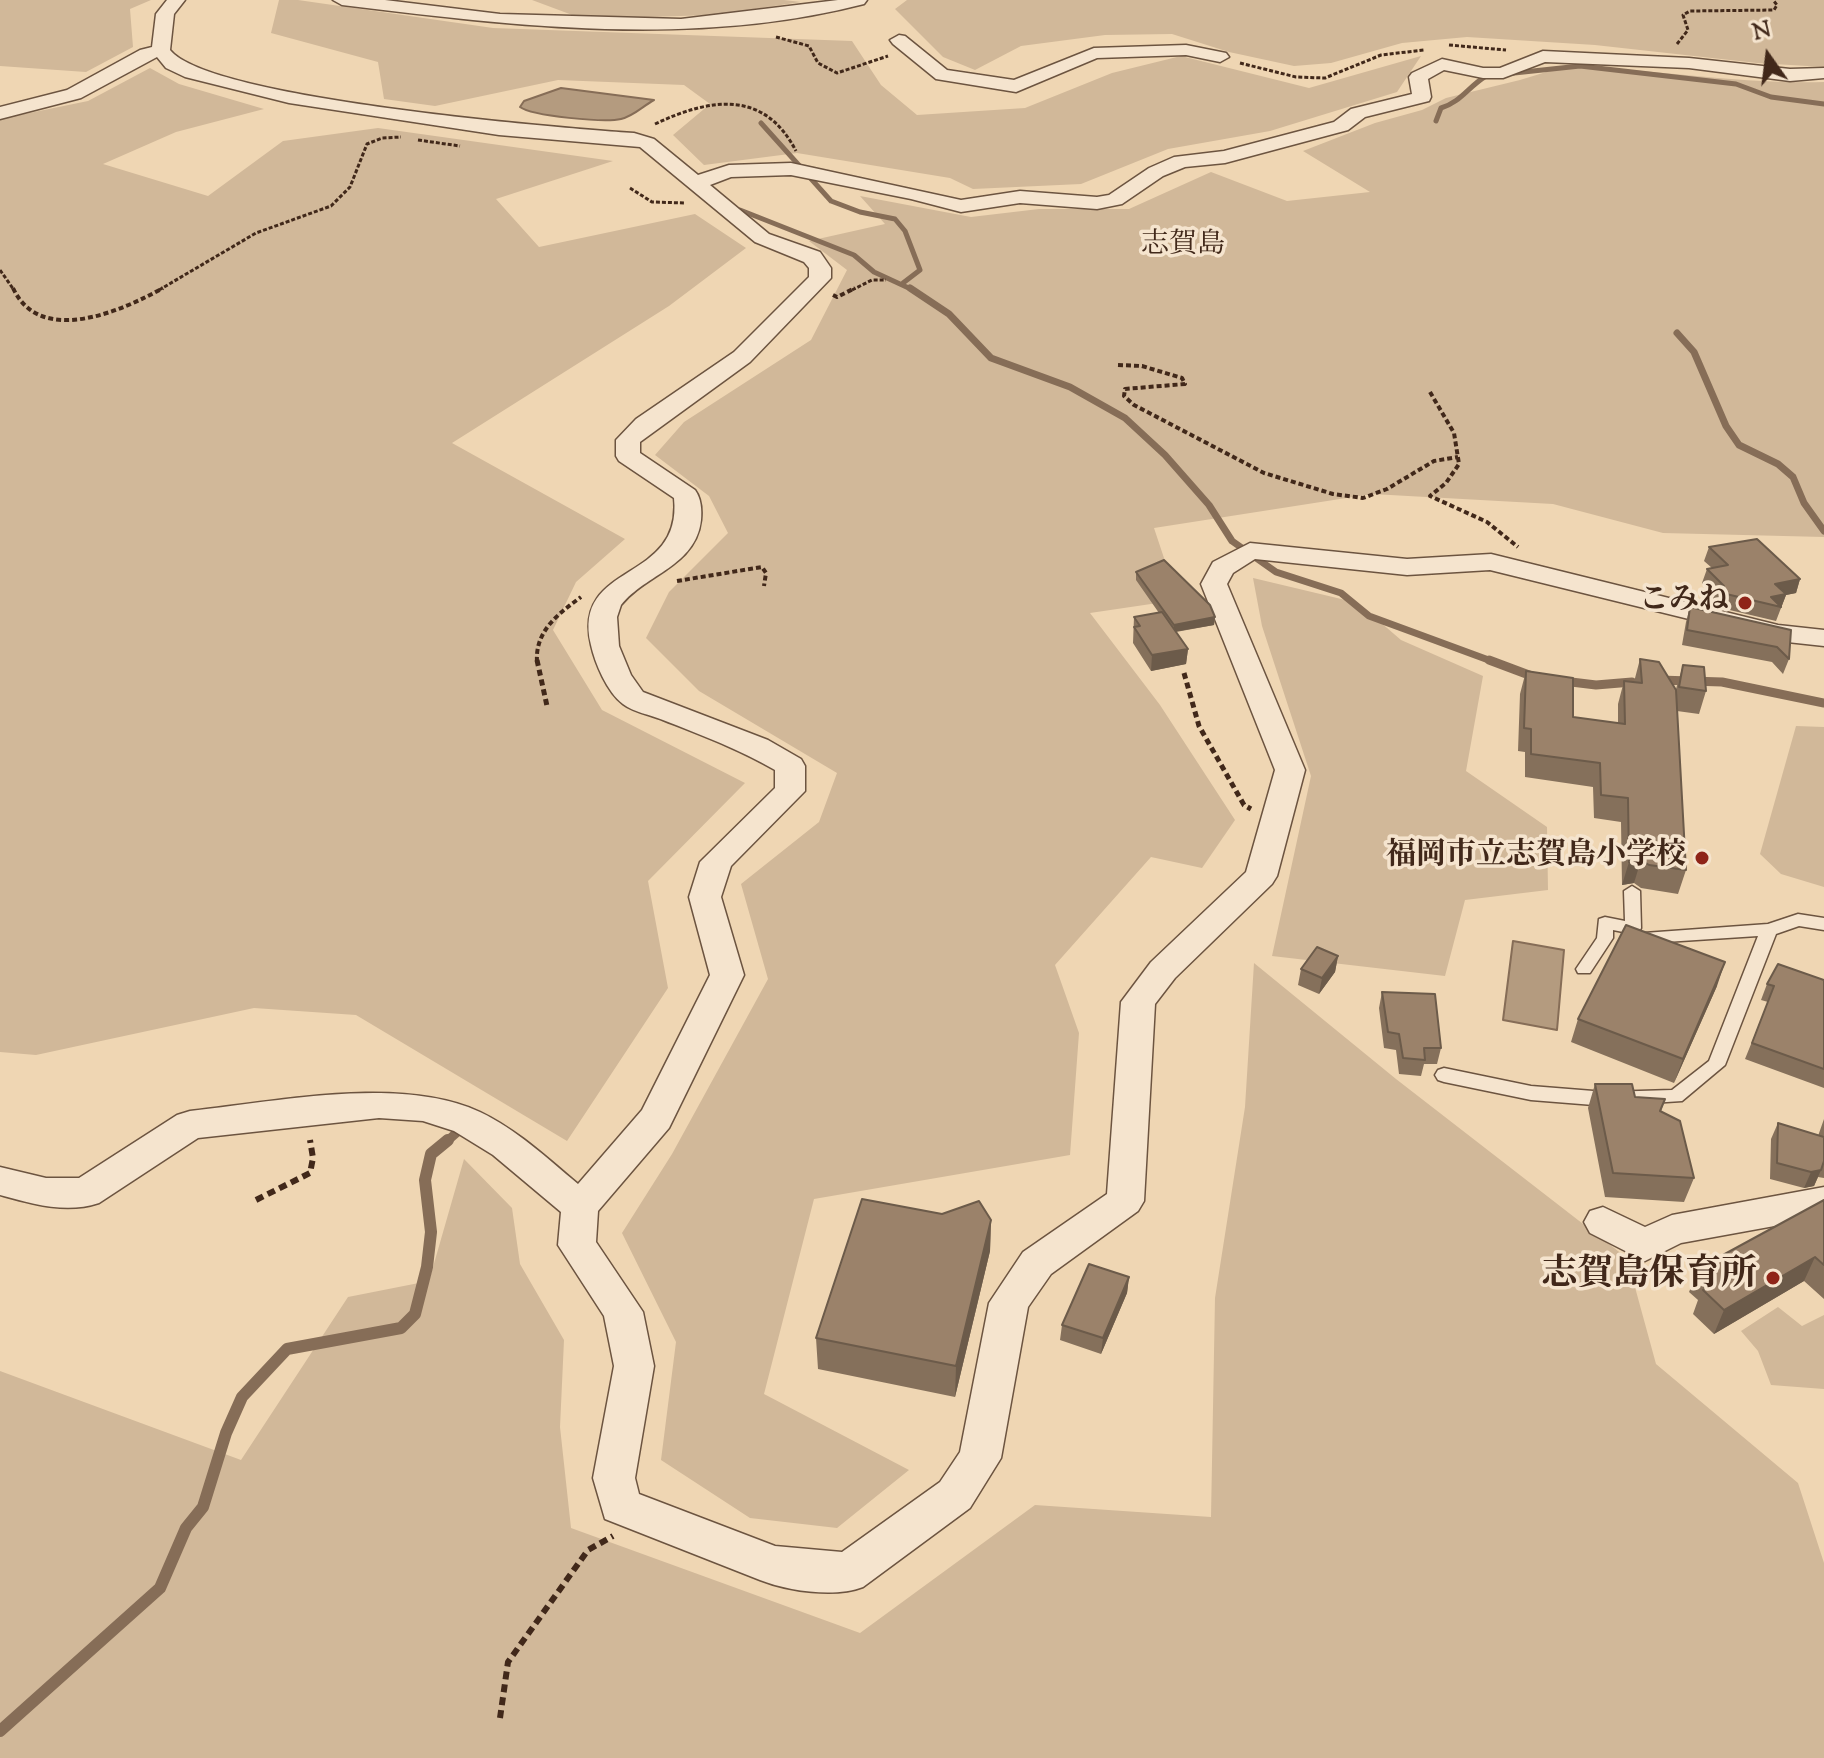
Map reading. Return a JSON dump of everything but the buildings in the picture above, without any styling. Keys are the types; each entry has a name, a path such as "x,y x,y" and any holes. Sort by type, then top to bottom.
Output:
{"street":[{"path":"176,0 165,14 161,50 172,64 191,73 289,97 499,129 625,138 647,143 698,182 762,238 812,257 820,268 820,278 742,357 645,424 628,440 628,456 686,495 691,515 681,543 667,560 615,594 603,615 604,646 619,683 633,698 757,747 790,766 790,791 716,862 705,897 727,975 656,1118 580,1207 577,1245 623,1312 634,1366 614,1478 620,1506 648,1517 775,1566 848,1573 955,1495 980,1458 1009,1303 1037,1263 1125,1201 1138,1002 1163,970 1261,876 1277,823 1290,770 1214,584 1222,568 1250,551 1407,567 1491,562 1778,633 1824,638"},
{"path":"342,0 500,19 681,24 823,9 858,0"},
{"path":"904,45 942,75 1016,86 1094,53 1186,50 1220,57"},
{"path":"0,113 74,94 146,54 161,50"},
{"path":"698,182 729,171 791,169 913,193 961,206 1020,197 1097,203 1115,200 1156,172 1181,161 1225,157 1341,126 1358,113 1422,97 1418,77 1442,64 1483,73 1503,73 1543,56 1689,63 1790,75 1824,73"},
{"path":"0,1181 46,1193 86,1193 190,1125 379,1105 423,1108 466,1121 506,1145 580,1207"},
{"path":"1603,1222 1645,1246 1672,1230 1824,1202"}],"lane":[{"path":"1584,969 1605,938 1605,923 1633,928 1632,891"},
{"path":"1650,937 1769,930 1798,920 1824,924"},
{"path":"1444,1075 1531,1093 1606,1099 1676,1096 1716,1065 1769,930"}],"path":[{"path":"1672,47 1688,30 1683,15 1690,11 1774,10 1777,5 1773,0"},
{"path":"764,36 809,46 818,63 837,73 904,45"},
{"path":"1443,45 1461,44 1543,56"},
{"path":"1220,57 1266,71 1296,77 1325,78 1381,55 1429,50"},
{"path":"625,138 646,131 682,110 720,103 743,104 759,110 783,127 796,149 791,169"},
{"path":"0,270 16,299 28,312 53,319 83,319 122,308 258,232 317,213 343,197 367,144 382,138 403,136"},
{"path":"415,139 463,147"},
{"path":"630,188 652,202 717,201"},
{"path":"1118,365 1161,371 1182,378 1185,384 1125,389 1124,396 1134,405 1264,473 1333,494 1363,498 1387,489 1434,461 1458,457"},
{"path":"1430,392 1454,433 1459,464 1446,483 1430,496 1438,503 1467,512 1505,532 1522,551 1516,569"},
{"path":"547,706 535,653 548,623 589,592 721,576 762,567 766,573 764,586"},
{"path":"1184,673 1199,726 1244,805 1277,823"},
{"path":"256,1200 310,1173 313,1158 304,1112"},
{"path":"500,1718 508,1662 544,1609 588,1550 648,1517"}],"shaded area":[{"path":"0,0 151,0 130,9 133,47 86,72 0,66"},
{"path":"279,0 298,0 493,28 852,41 881,85 917,115 1025,108 1112,73 1181,56 1309,88 1421,56 1397,92 1270,131 1168,149 1081,184 973,189 950,178 797,153 704,165 673,135 710,104 684,85 558,80 435,106 384,99 378,62 271,33"},
{"path":"532,0 801,2 713,15 583,19"},
{"path":"907,0 1824,0 1824,67 1757,63 1595,45 1467,37 1402,43 1331,63 1294,66 1229,52 1172,34 1105,35 1021,46 975,70 943,57 895,9"},
{"path":"1569,65 1728,79 1824,82 1824,537 1663,533 1553,504 1372,494 1154,528 1178,600 1090,613 1160,705 1235,820 1202,868 1151,857 1055,965 1079,1033 1070,1155 814,1199 764,1394 909,1470 837,1528 750,1518 661,1460 676,1342 622,1233 672,1154 768,979 741,884 819,822 837,773 699,691 646,638 669,592 728,533 709,496 655,455 684,422 811,340 847,270 809,241 885,224 860,196 971,217 1039,209 1129,209 1211,172 1287,201 1370,192 1303,151 1375,123 1422,110 1446,98"},
{"path":"150,68 179,84 264,109 176,132 103,164 208,196 283,141 378,128 613,161 496,199 539,247 695,214 746,248 669,306 452,443 625,539 576,582 553,630 602,710 745,783 648,881 668,988 567,1141 356,1015 254,1008 36,1055 0,1052 0,119 88,101"},
{"path":"561,88 654,100 630,116 613,120 553,116 520,107 524,101"},
{"path":"1253,578 1358,603 1401,640 1483,676 1466,771 1547,827 1548,890 1465,900 1445,976 1272,956 1311,776 1262,626"},
{"path":"1796,726 1824,727 1824,887 1781,874 1760,854"},
{"path":"1513,941 1564,950 1557,1030 1503,1020"},
{"path":"1254,963 1396,1079 1627,1258 1656,1364 1798,1483 1824,1563 1824,1758 0,1758 0,1371 241,1460 348,1297 429,1281 464,1159 512,1208 520,1264 564,1340 560,1427 571,1528 860,1633 1035,1505 1211,1517 1215,1298 1245,1107"},
{"path":"1778,1307 1802,1326 1824,1315 1824,1389 1771,1385 1758,1351 1741,1331"}],"waterway":[{"path":"1436,121 1441,108 1454,102 1486,76 1580,66 1736,84 1771,97 1824,104"},
{"path":"761,123 831,201 860,212 895,219 905,231 920,270 903,283"},
{"path":"740,210 854,255 874,272 913,290"},
{"path":"913,290 949,314 991,358 1070,387 1125,418 1165,455 1209,505 1232,541 1276,572 1341,593 1369,616 1494,662"},
{"path":"1677,333 1694,352 1726,426 1739,445 1778,464 1793,477 1804,503 1824,531"},
{"path":"1489,660 1537,678"},
{"path":"1659,680 1722,682 1824,703"},
{"path":"1563,681 1596,685 1632,682"},
{"path":"446,1142 462,1128"},
{"path":"0,1731 160,1588 186,1528 203,1507 226,1433 242,1397 287,1349 401,1328 415,1314 427,1267 431,1232 425,1180 431,1154 448,1140"}],"place":[{"name":"こみね","path":"1745,603"},
{"name":"福岡市立志賀島小学校","path":"1702,858"},
{"name":"志賀島保育所","path":"1773,1278"}],"district":[{"name":"志賀島","path":"1183,247"}]}
